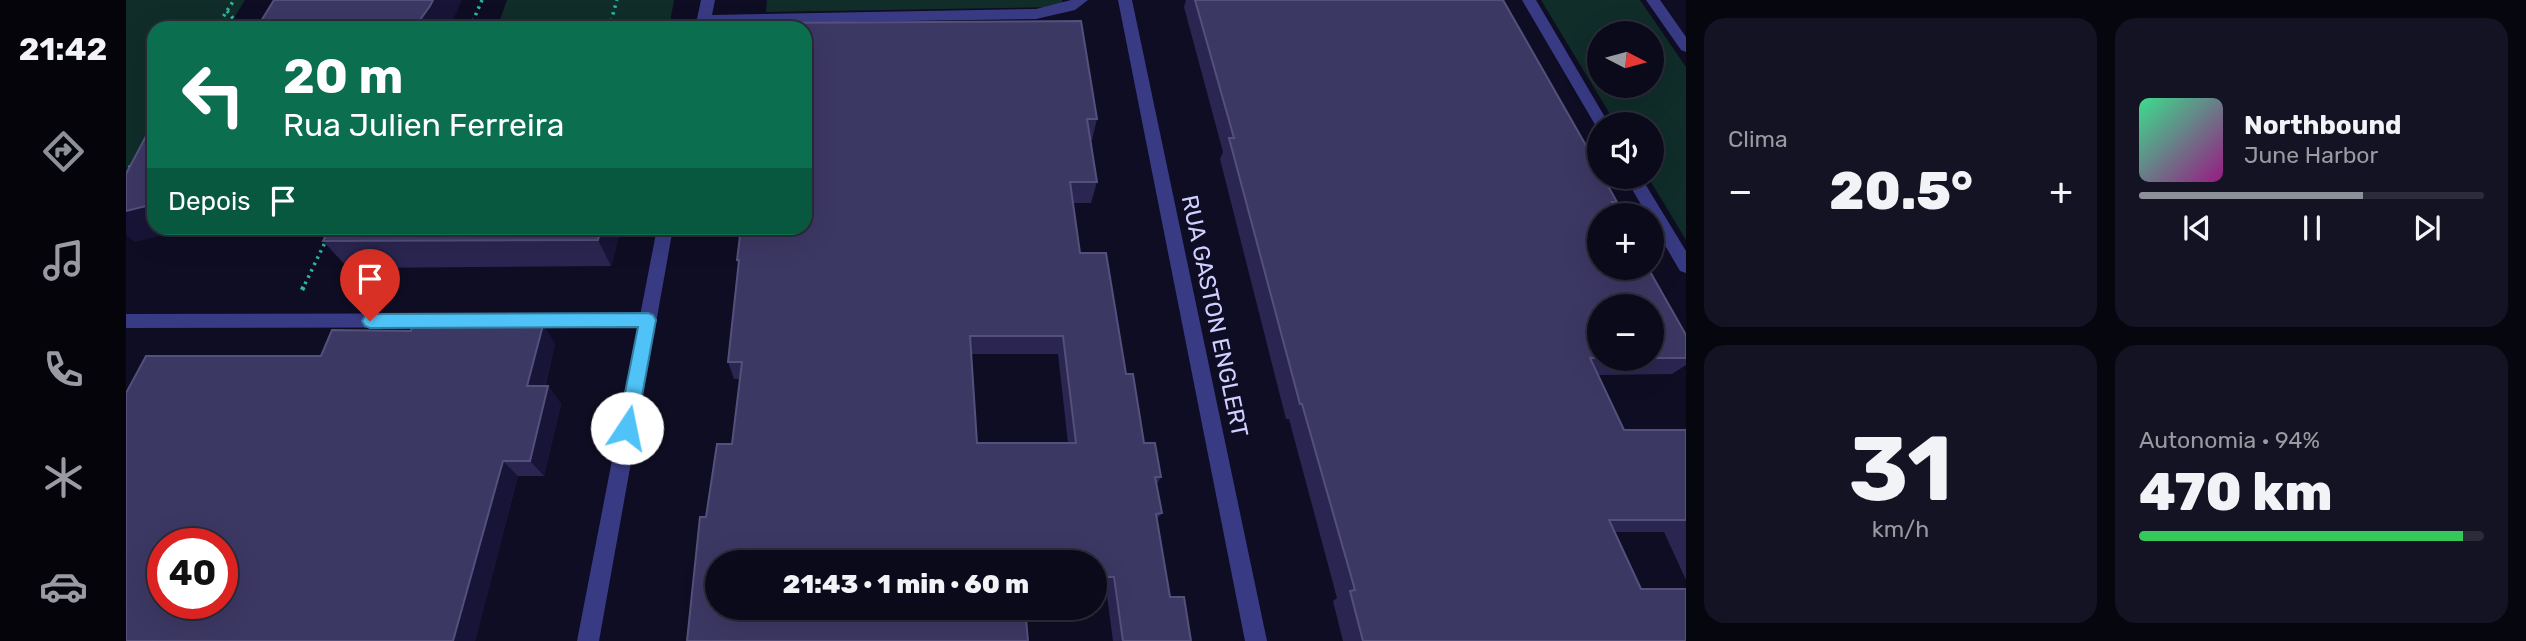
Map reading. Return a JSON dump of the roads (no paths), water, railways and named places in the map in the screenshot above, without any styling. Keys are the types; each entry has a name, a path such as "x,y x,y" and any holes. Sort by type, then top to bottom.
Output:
{"street":[{"path":"704,21 708,0"},
{"path":"803,21 1036,14 1070,7 1081,0"},
{"name":"RUA GASTON ENGLERT","path":"1125,0 1256,641"},
{"path":"1529,0 1595,112"},
{"path":"1653,0 1686,47"},
{"path":"1640,189 1686,266"},
{"path":"588,641 664,235"},
{"path":"126,321 648,320"}]}
